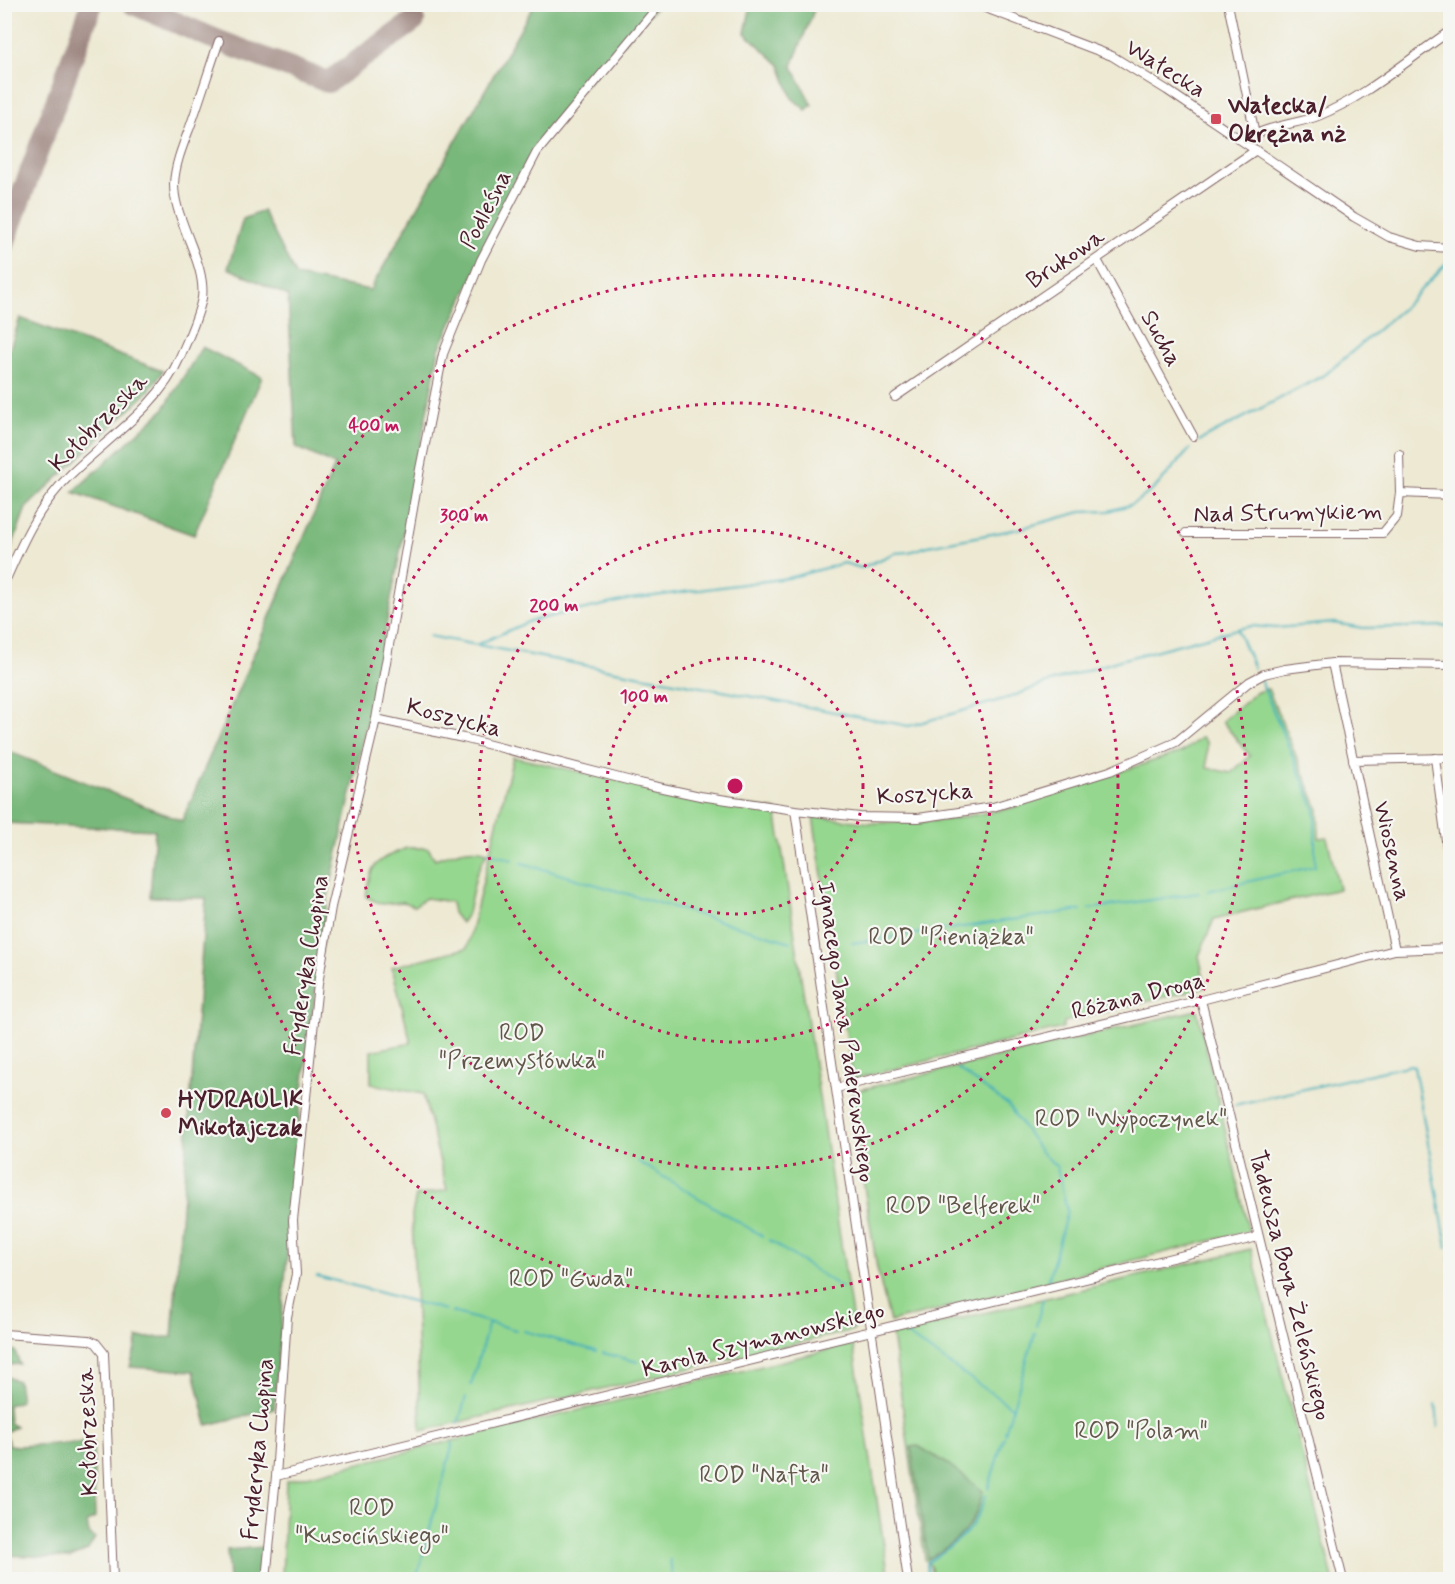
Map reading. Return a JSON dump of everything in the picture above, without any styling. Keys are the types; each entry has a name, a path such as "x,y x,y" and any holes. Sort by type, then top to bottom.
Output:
{"street":[{"name":"Podleśna","path":"420,470 443,354 481,260 507,208 537,152 660,4"},
{"name":"Wałecka","path":"975,4 1112,56 1167,90 1354,217 1389,237 1420,246 1450,248"},
{"path":"1228,4 1255,134"},
{"path":"1245,143 1255,134 1317,117 1345,104 1450,31"},
{"name":"Kołobrzeska","path":"4,584 21,544 37,515 68,477 163,386 179,360 202,296 196,258 177,207 174,184 181,151 219,41"},
{"name":"Brukowa","path":"895,397 1256,150"},
{"name":"Sucha","path":"1097,260 1193,436"},
{"name":"Nad Strumykiem","path":"1186,533 1383,533 1397,516 1400,493 1399,454"},
{"name":"Fryderyka Chopina","path":"266,1580 287,1317 296,1274 293,1220 318,984 331,907 376,719 420,470"},
{"name":"Nad Strumykiem","path":"1400,493 1450,495"},
{"name":"Koszycka","path":"376,719 700,796 860,817 918,818 993,807 1110,771 1176,742 1249,682 1264,674 1332,663 1450,665"},
{"name":"Wiosenna","path":"1332,663 1395,950"},
{"path":"1434,758 1449,863"},
{"path":"1353,760 1450,758"},
{"name":"Ignacego Jana Paderewskiego","path":"795,810 908,1580"},
{"name":"Różana Droga","path":"836,1088 1201,1000 1395,950 1450,948"},
{"name":"Tadeusza Boya Żeleńskiego","path":"1201,1000 1343,1580"},
{"name":"Karola Szymanowskiego","path":"276,1476 1258,1237"},
{"name":"Kołobrzeska","path":"4,1334 89,1340 96,1343 104,1353 112,1580"}],"green space":[{"path":"534,5 658,5 577,93 528,162 439,349 370,709 328,896 298,1126 274,1409 207,1425 194,1371 130,1367 138,1338 172,1337 206,898 150,897 155,830 5,823 5,750 182,821 335,465 296,447 288,296 228,268 243,219 263,211 296,276 370,290"},
{"path":"751,5 816,5 792,66 812,105 806,110 792,98 780,65 745,33"},
{"path":"20,318 163,371 148,392 26,508 5,565 5,363"},
{"path":"202,347 262,377 194,535 73,492 163,410"},
{"name":"ROD \"Pieniążka\"","path":"1268,689 1318,809 1319,838 1327,837 1339,889 1214,919 1199,956 1206,987 1064,1022 1063,1028 853,1079 813,816 871,823 915,822 946,820 1012,808 1182,752 1202,737 1207,743 1207,768 1231,773 1250,756 1222,721 1257,692"},
{"path":"513,757 710,801 776,810 854,1330 421,1431 412,1215 416,1196 447,1190 423,1094 371,1084 371,1051 411,1043 392,967 467,948"},
{"path":"407,848 428,848 435,859 474,849 487,852 476,875 468,913 461,923 453,913 451,902 426,898 414,906 403,902 382,904 366,897 370,876 376,864"},
{"path":"1197,1010 1249,1231 890,1322 877,1268 850,1097 855,1091"},
{"name":"ROD \"Polam\"","path":"1251,1249 1333,1579 933,1579 930,1565 925,1559 892,1335"},
{"path":"853,1344 889,1579 282,1579 286,1481"},
{"path":"5,1348 15,1351 20,1364 8,1365 5,1376"},
{"path":"5,1376 18,1381 21,1401 8,1405 9,1423 16,1427 5,1432"},
{"path":"5,1432 9,1445 93,1442 95,1518 87,1522 89,1534 95,1538 88,1550 70,1558 5,1555"},
{"path":"918,1446 948,1464 983,1491 976,1514 964,1532 928,1559 911,1447"},
{"path":"262,1547 262,1579 229,1579 227,1550"}],"waterway":[{"path":"1199,441 1326,374 1402,309 1446,264 1449,256"},
{"path":"476,645 530,621 631,599 788,578 844,563 861,568 895,553 1018,529 1081,512 1109,511 1130,505 1142,498 1155,488 1190,449"},
{"path":"429,636 909,726 1011,697 1120,660 1252,626 1276,628 1334,623 1363,628 1450,626"},
{"path":"1237,629 1254,668"},
{"path":"1208,891 1315,866 1315,810 1261,681"},
{"path":"487,852 513,860"},
{"path":"522,863 791,942"},
{"path":"1089,909 1199,893"},
{"path":"852,943 1081,910"},
{"path":"1234,1105 1411,1065 1414,1067 1447,1247"},
{"path":"958,1069 1008,1105 1040,1151 1057,1167 1067,1211 1048,1282"},
{"path":"637,1161 762,1236"},
{"path":"769,1240 842,1288"},
{"path":"317,1276 445,1310"},
{"path":"1036,1326 1043,1299"},
{"path":"452,1312 516,1330"},
{"path":"471,1385 489,1322"},
{"path":"524,1331 596,1351"},
{"path":"903,1332 1013,1408"},
{"path":"1005,1433 1035,1333"},
{"path":"603,1353 638,1362"},
{"path":"458,1424 466,1397"},
{"path":"1436,1404 1438,1427"},
{"path":"988,1489 1004,1437"},
{"path":"416,1580 453,1443"},
{"path":"928,1580 927,1563 964,1535 976,1519 986,1495"},
{"path":"670,1560 673,1580"}],"taxiway":[{"path":"4,243 92,4"},
{"path":"133,4 219,41 328,82 414,21"}],"place":[{"name":"Wałecka/ Okrężna nż","path":"1216,119"},
{"name":"HYDRAULIK Mikołajczak","path":"166,1113"}],"park label":[{"name":"ROD \"Przemysłówka\"","path":"522,1046"},
{"name":"ROD \"Wypoczynek\"","path":"1131,1118"},
{"name":"ROD \"Belferek\"","path":"963,1205"},
{"name":"ROD \"Gwda\"","path":"571,1278"},
{"name":"ROD \"Nafta\"","path":"764,1474"},
{"name":"ROD \"Kusocińskiego\"","path":"372,1521"}]}
